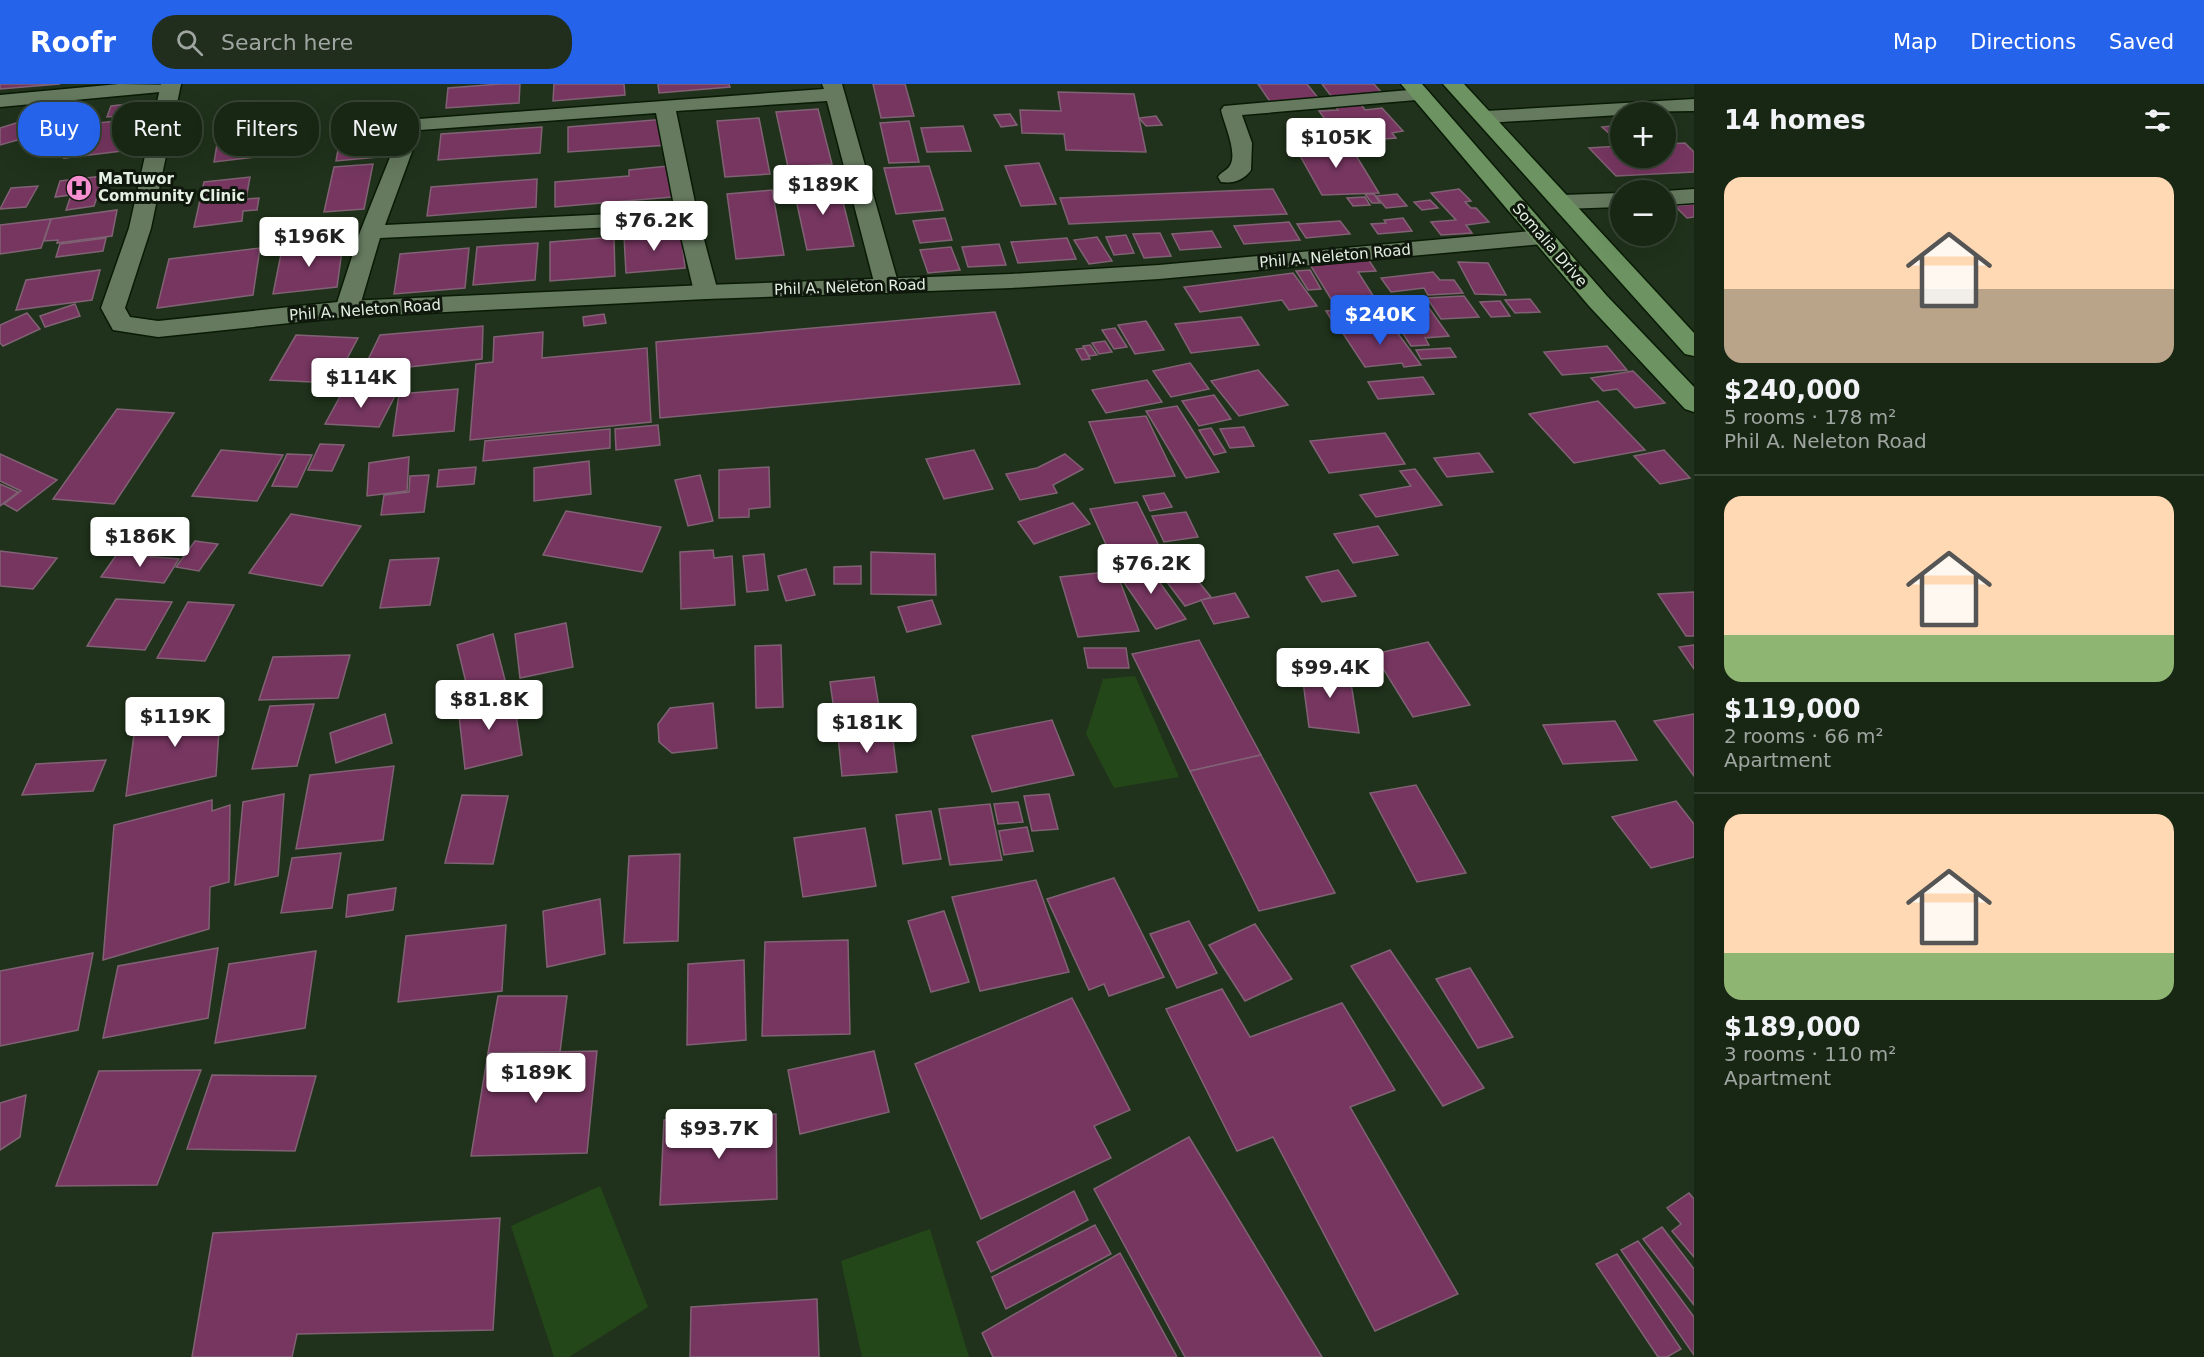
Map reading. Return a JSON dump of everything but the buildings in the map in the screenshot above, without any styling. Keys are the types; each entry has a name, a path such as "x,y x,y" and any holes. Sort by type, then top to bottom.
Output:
{"main road":[{"path":"1453,84 1694,348"},
{"name":"Somalia Drive","path":"1416,90 1542,237 1694,403"}],"street":[{"path":"0,102 171,85"},
{"name":"Phil A. Neleton Road","path":"171,85 140,228 113,308 122,324 158,329 347,309 1159,272 1542,237"},
{"path":"347,309 372,232 412,124 665,105 834,89 887,286"},
{"path":"1229,177 1240,170 1244,153 1242,139 1233,121 1232,110 1416,90"},
{"path":"665,105 687,217 706,292"},
{"path":"1485,117 1694,105"},
{"path":"1676,197 1694,196"},
{"path":"1562,202 1610,200"},
{"path":"372,232 687,217"}],"green space":[{"path":"1135,676 1179,777 1114,788 1086,734 1103,679"},
{"path":"600,1186 648,1307 569,1357 554,1357 511,1226"},
{"path":"930,1229 969,1357 862,1357 841,1261"}],"place":[{"name":"MaTuwor Community Clinic","path":"79,188"}]}
